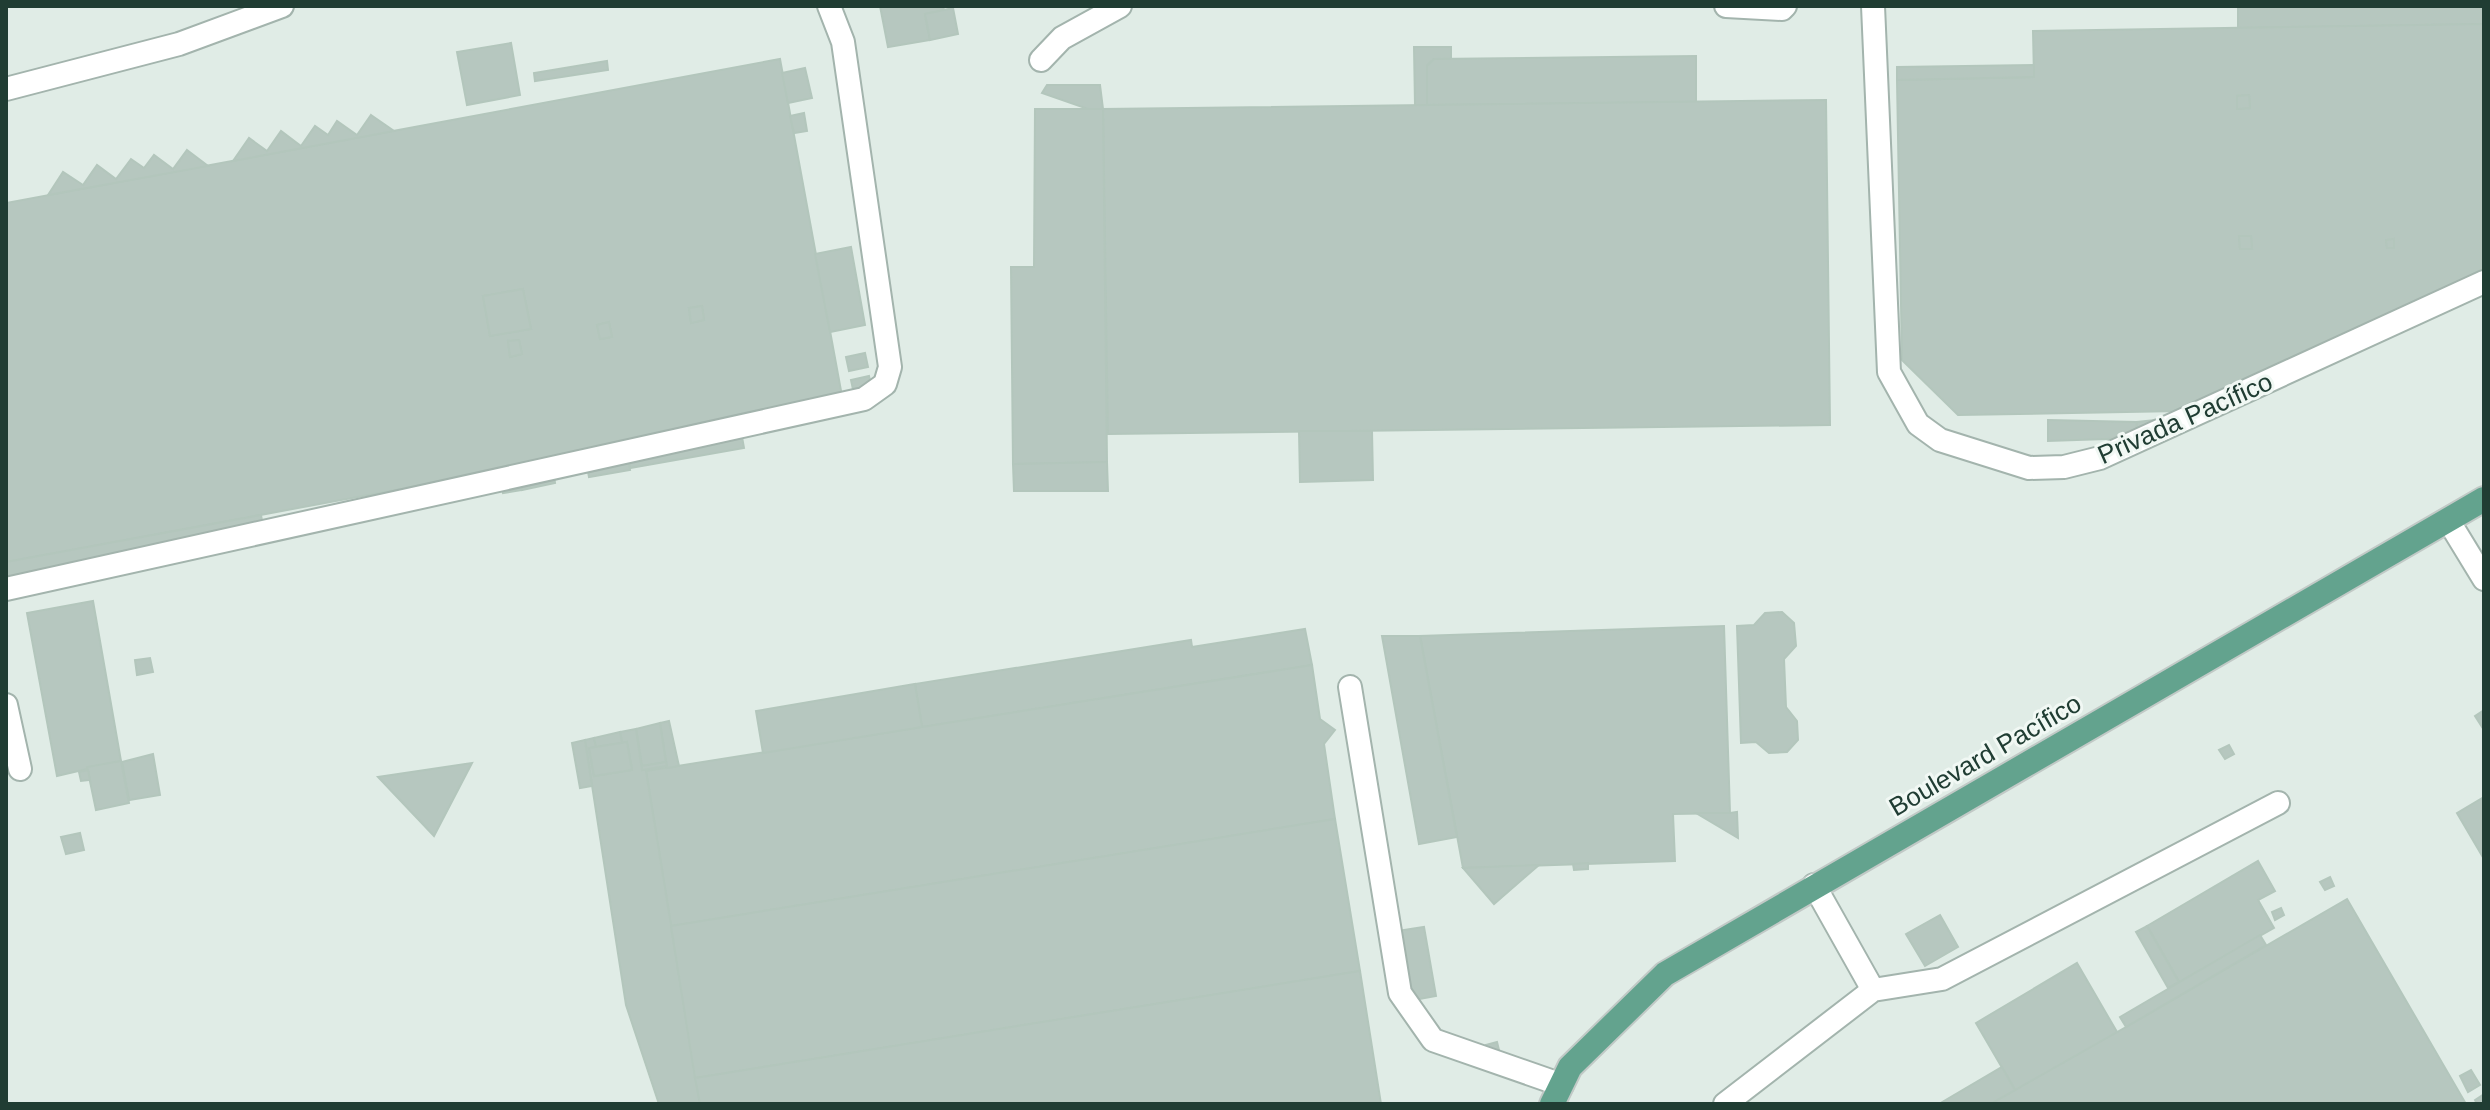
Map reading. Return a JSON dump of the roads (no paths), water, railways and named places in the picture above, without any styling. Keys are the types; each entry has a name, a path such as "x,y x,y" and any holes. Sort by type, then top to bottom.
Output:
{"main road":[{"name":"Boulevard Pacífico","path":"1557,1094 1570,1067 1665,974 2484,499"}],"lane":[{"path":"6,89 179,44 282,6"},
{"path":"6,589 864,399 885,384 890,367 843,42 829,6"},
{"path":"1041,60 1062,38 1120,6"},
{"path":"1726,6 1782,9 1785,6"},
{"name":"Privada Pacífico","path":"1873,6 1889,372 1899,397 1918,424 1940,440 2029,468 2064,467 2100,458 2484,282"},
{"path":"2448,520 2484,579"},
{"path":"1350,687 1400,993 1433,1040 1557,1094"},
{"path":"6,705 20,769"},
{"path":"1725,1104 1873,990 1942,979 2278,803"},
{"path":"1814,885 1873,990"}]}
